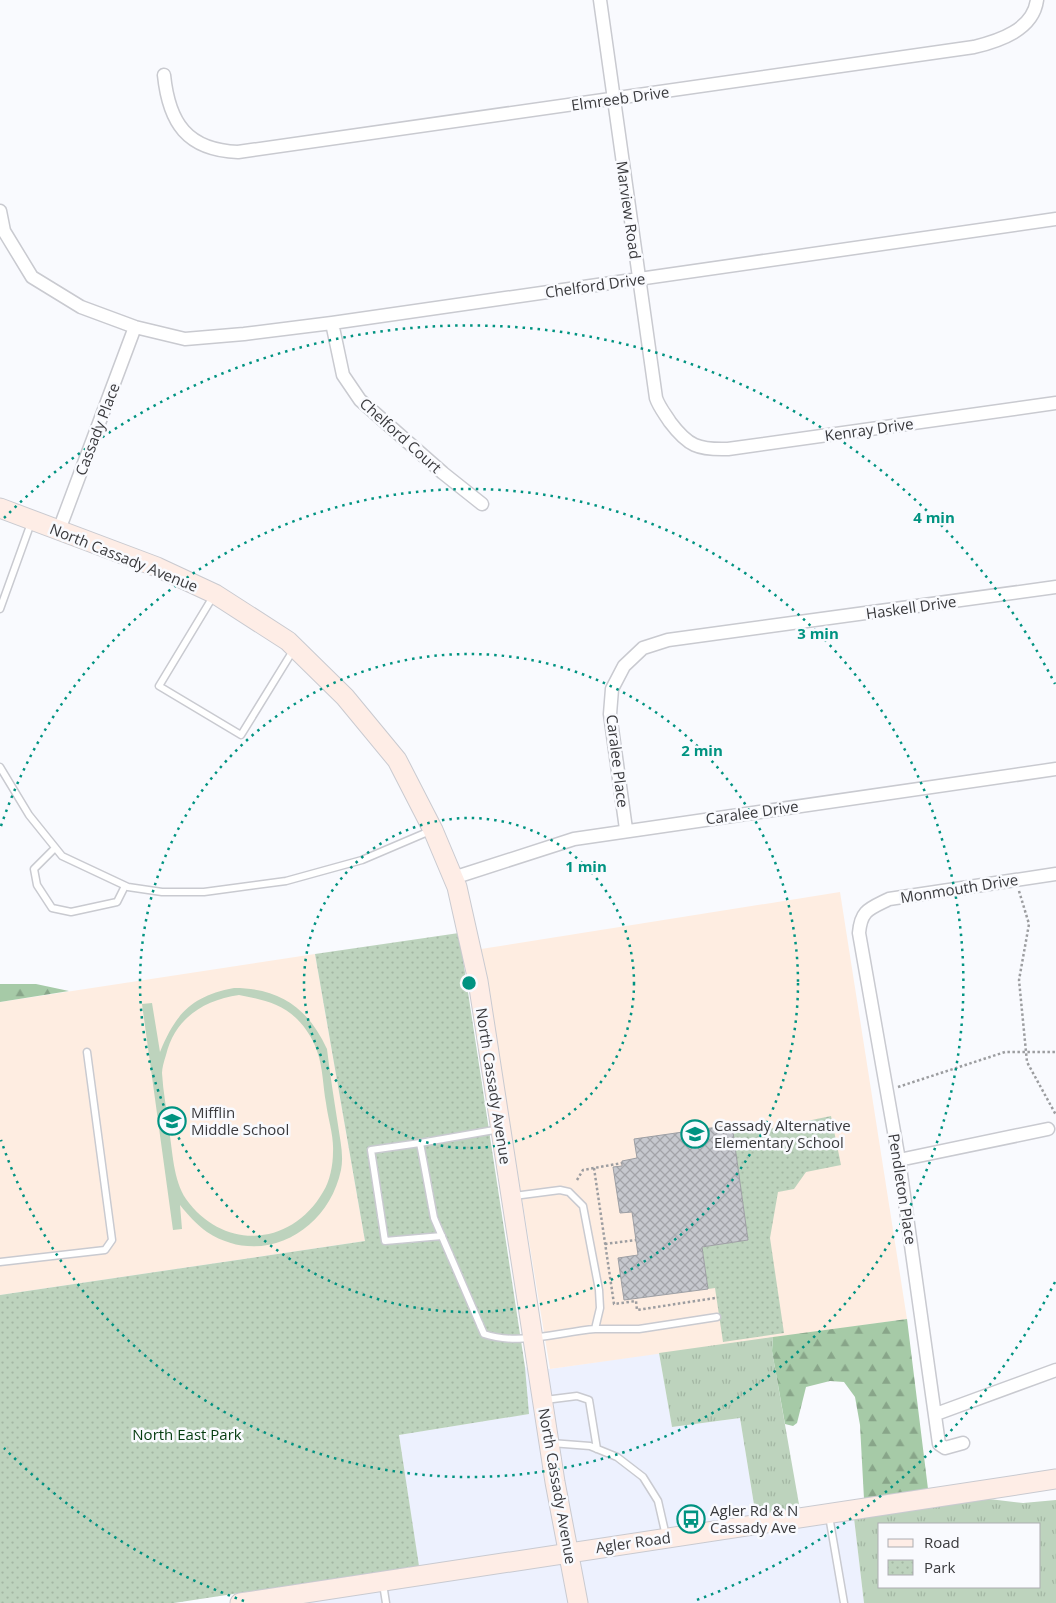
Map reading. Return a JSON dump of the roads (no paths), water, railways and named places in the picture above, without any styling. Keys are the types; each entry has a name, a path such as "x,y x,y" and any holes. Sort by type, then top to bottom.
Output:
{"main road":[{"name":"North Cassady Avenue","path":"0,508 158,567 215,594 288,641 344,697 397,760 434,830 458,887 478,980 550,1443 578,1603"},
{"name":"Agler Road","path":"240,1603 569,1551 1056,1479"}],"street":[{"name":"Marview Road","path":"600,0 656,398 659,406 684,440"},
{"name":"Elmreeb Drive","path":"164,75 166,98 177,124 198,144 218,151 238,152 974,47 1001,40 1024,24 1032,14 1037,0"},
{"name":"Chelford Drive","path":"0,212 4,231 32,277 81,307 135,327 185,339 332,323 1056,218"},
{"name":"Chelford Court","path":"332,323 343,375 360,400 442,474 482,504"},
{"name":"Cassady Place","path":"59,530 135,327"},
{"name":"Kenray Drive","path":"684,440 705,450 728,449 1056,404"},
{"name":"Haskell Drive","path":"624,666 643,648 668,640 1056,586"},
{"name":"Caralee Place","path":"624,666 612,688 610,714 626,830"},
{"name":"Caralee Drive","path":"453,878 574,838 1056,769"},
{"name":"Monmouth Drive","path":"865,911 889,899 1056,874"},
{"name":"Pendleton Place","path":"865,911 860,922 859,933 899,1160 939,1444 945,1448 963,1443"},
{"path":"899,1160 1048,1129"},
{"path":"936,1414 1056,1370"}],"lane":[{"path":"0,610 31,521"},
{"path":"215,594 159,686 241,735 294,648"},
{"path":"0,766 29,815 62,856 125,886 162,892 204,892 286,881 362,860 434,830"},
{"path":"55,848 34,869 37,885 52,908 71,912 117,902 125,886"},
{"path":"0,1262 106,1250 110,1246 112,1240 87,1052"},
{"path":"442,1236 385,1242 371,1150 420,1144 501,1129"},
{"path":"420,1144 434,1218 484,1334 499,1339 534,1337 595,1329 639,1329 717,1317"},
{"path":"512,1197 560,1190 569,1192 583,1206 599,1290 600,1308 595,1329"},
{"path":"544,1400 577,1396 589,1400 597,1449"},
{"path":"550,1443 590,1446 617,1457 643,1477 658,1501 666,1537"},
{"path":"829,1513 844,1603"},
{"path":"382,1581 386,1603"}],"place":[{"name":"Mifflin Middle School","path":"172,1121"},
{"name":"Cassady Alternative Elementary School","path":"695,1134"},
{"name":"Agler Rd & N Cassady Ave","path":"691,1519"}],"park label":[{"name":"North East Park","path":"187,1434"}]}
